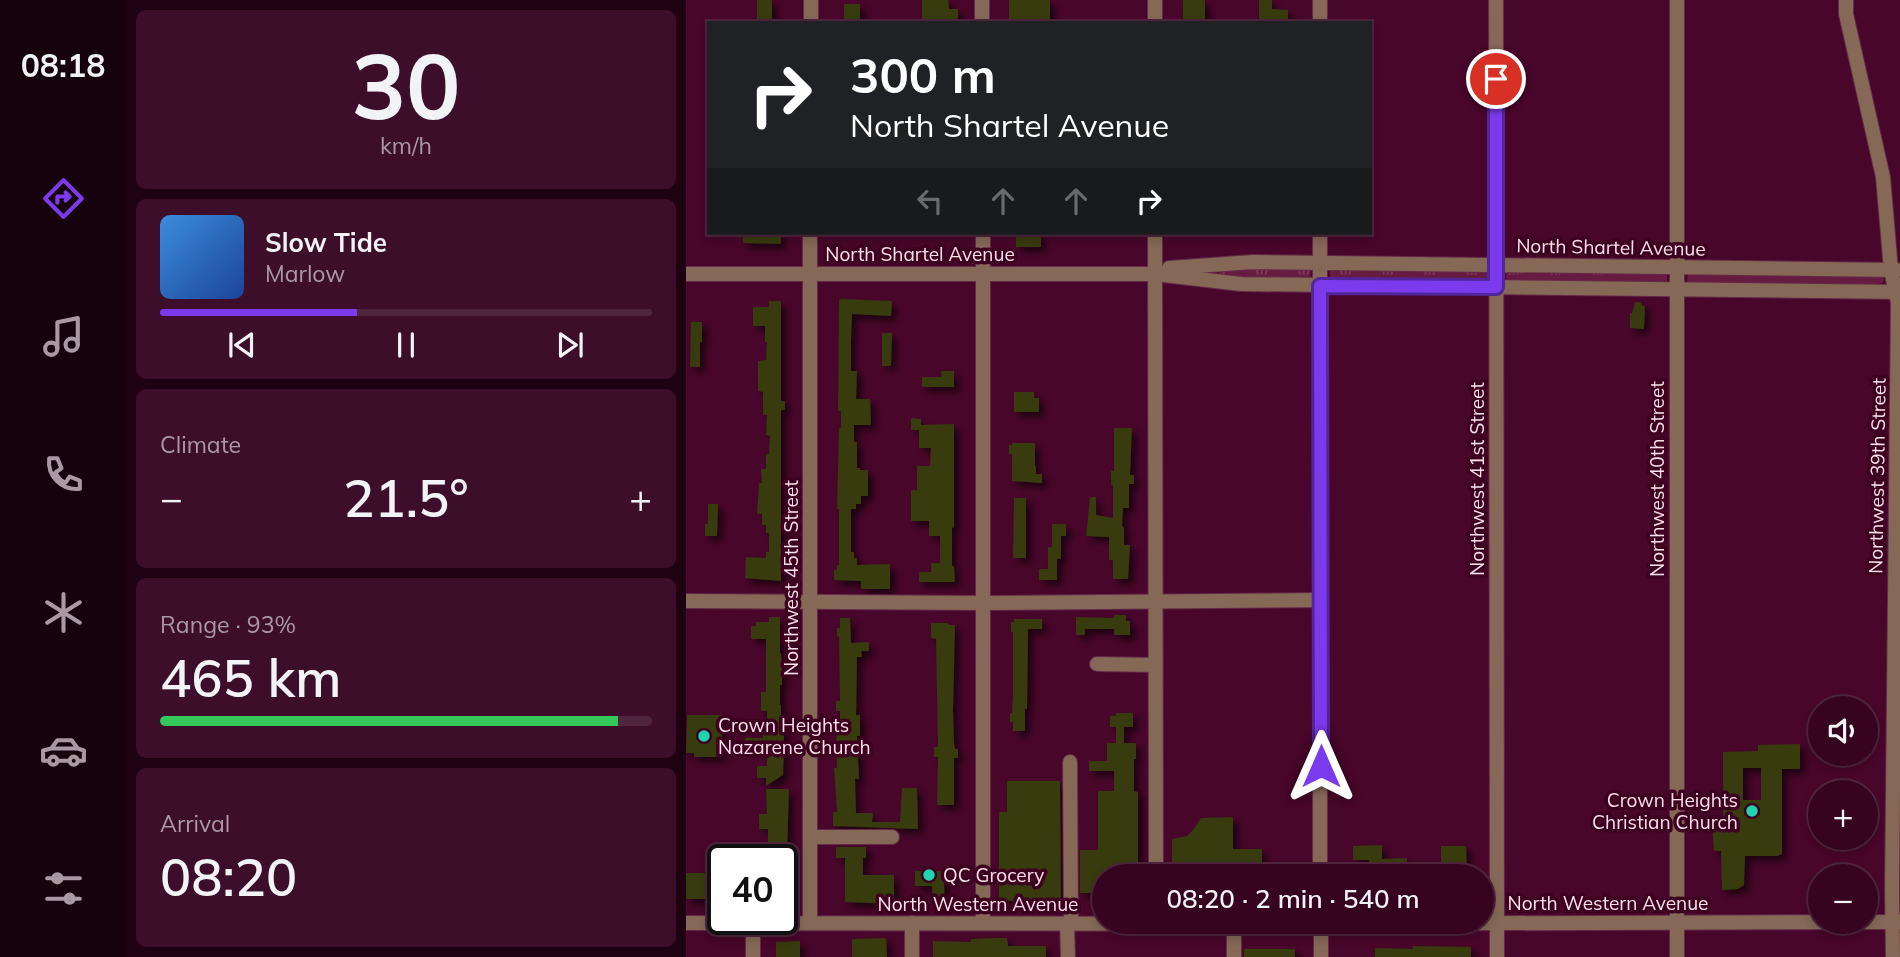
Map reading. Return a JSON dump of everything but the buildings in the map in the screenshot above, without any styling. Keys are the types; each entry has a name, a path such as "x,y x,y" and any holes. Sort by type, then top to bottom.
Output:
{"street":[{"path":"811,0 811,21"},
{"path":"982,0 982,21"},
{"path":"1155,0 1155,21"},
{"path":"1320,0 1320,21"},
{"name":"Northwest 41st Street","path":"1496,0 1497,957"},
{"name":"Northwest 40th Street","path":"1676,957 1677,0"},
{"name":"Northwest 39th Street","path":"1846,0 1846,14 1883,177 1898,292 1896,922 1893,957"},
{"name":"Northwest 45th Street","path":"810,235 810,923"},
{"path":"983,235 983,923"},
{"path":"1154,235 1156,864"},
{"path":"1320,235 1320,864"},
{"name":"North Shartel Avenue","path":"1154,274 1169,268 1235,263 1895,270"},
{"name":"North Shartel Avenue","path":"686,274 1154,274 1241,284 1320,286 1898,292"},
{"path":"686,601 983,603 1321,600"},
{"path":"1097,664 1154,665"},
{"path":"1068,957 1070,762"},
{"path":"811,837 892,837"},
{"path":"912,922 912,957"},
{"name":"North Western Avenue","path":"1497,923 1896,922"},
{"name":"North Western Avenue","path":"686,923 707,923"},
{"name":"North Western Avenue","path":"798,923 1092,923"},
{"path":"1234,934 1234,957"},
{"path":"1321,934 1321,957"},
{"path":"753,935 753,957"}],"green space":[{"path":"1238,268 1311,269 1310,279 1238,279 1218,273"},
{"path":"1330,269 1487,271 1487,282 1330,280"},
{"path":"1506,271 1667,273 1667,284 1506,282"},
{"path":"1689,274 1873,275 1884,280 1868,287 1688,283"}],"place":[{"name":"Crown Heights Nazarene Church","path":"704,736"},
{"name":"Crown Heights Christian Church","path":"1752,811"},
{"name":"QC Grocery","path":"929,875"}],"route":[{"path":"1321,766 1320,286 1496,287 1496,79"}]}
